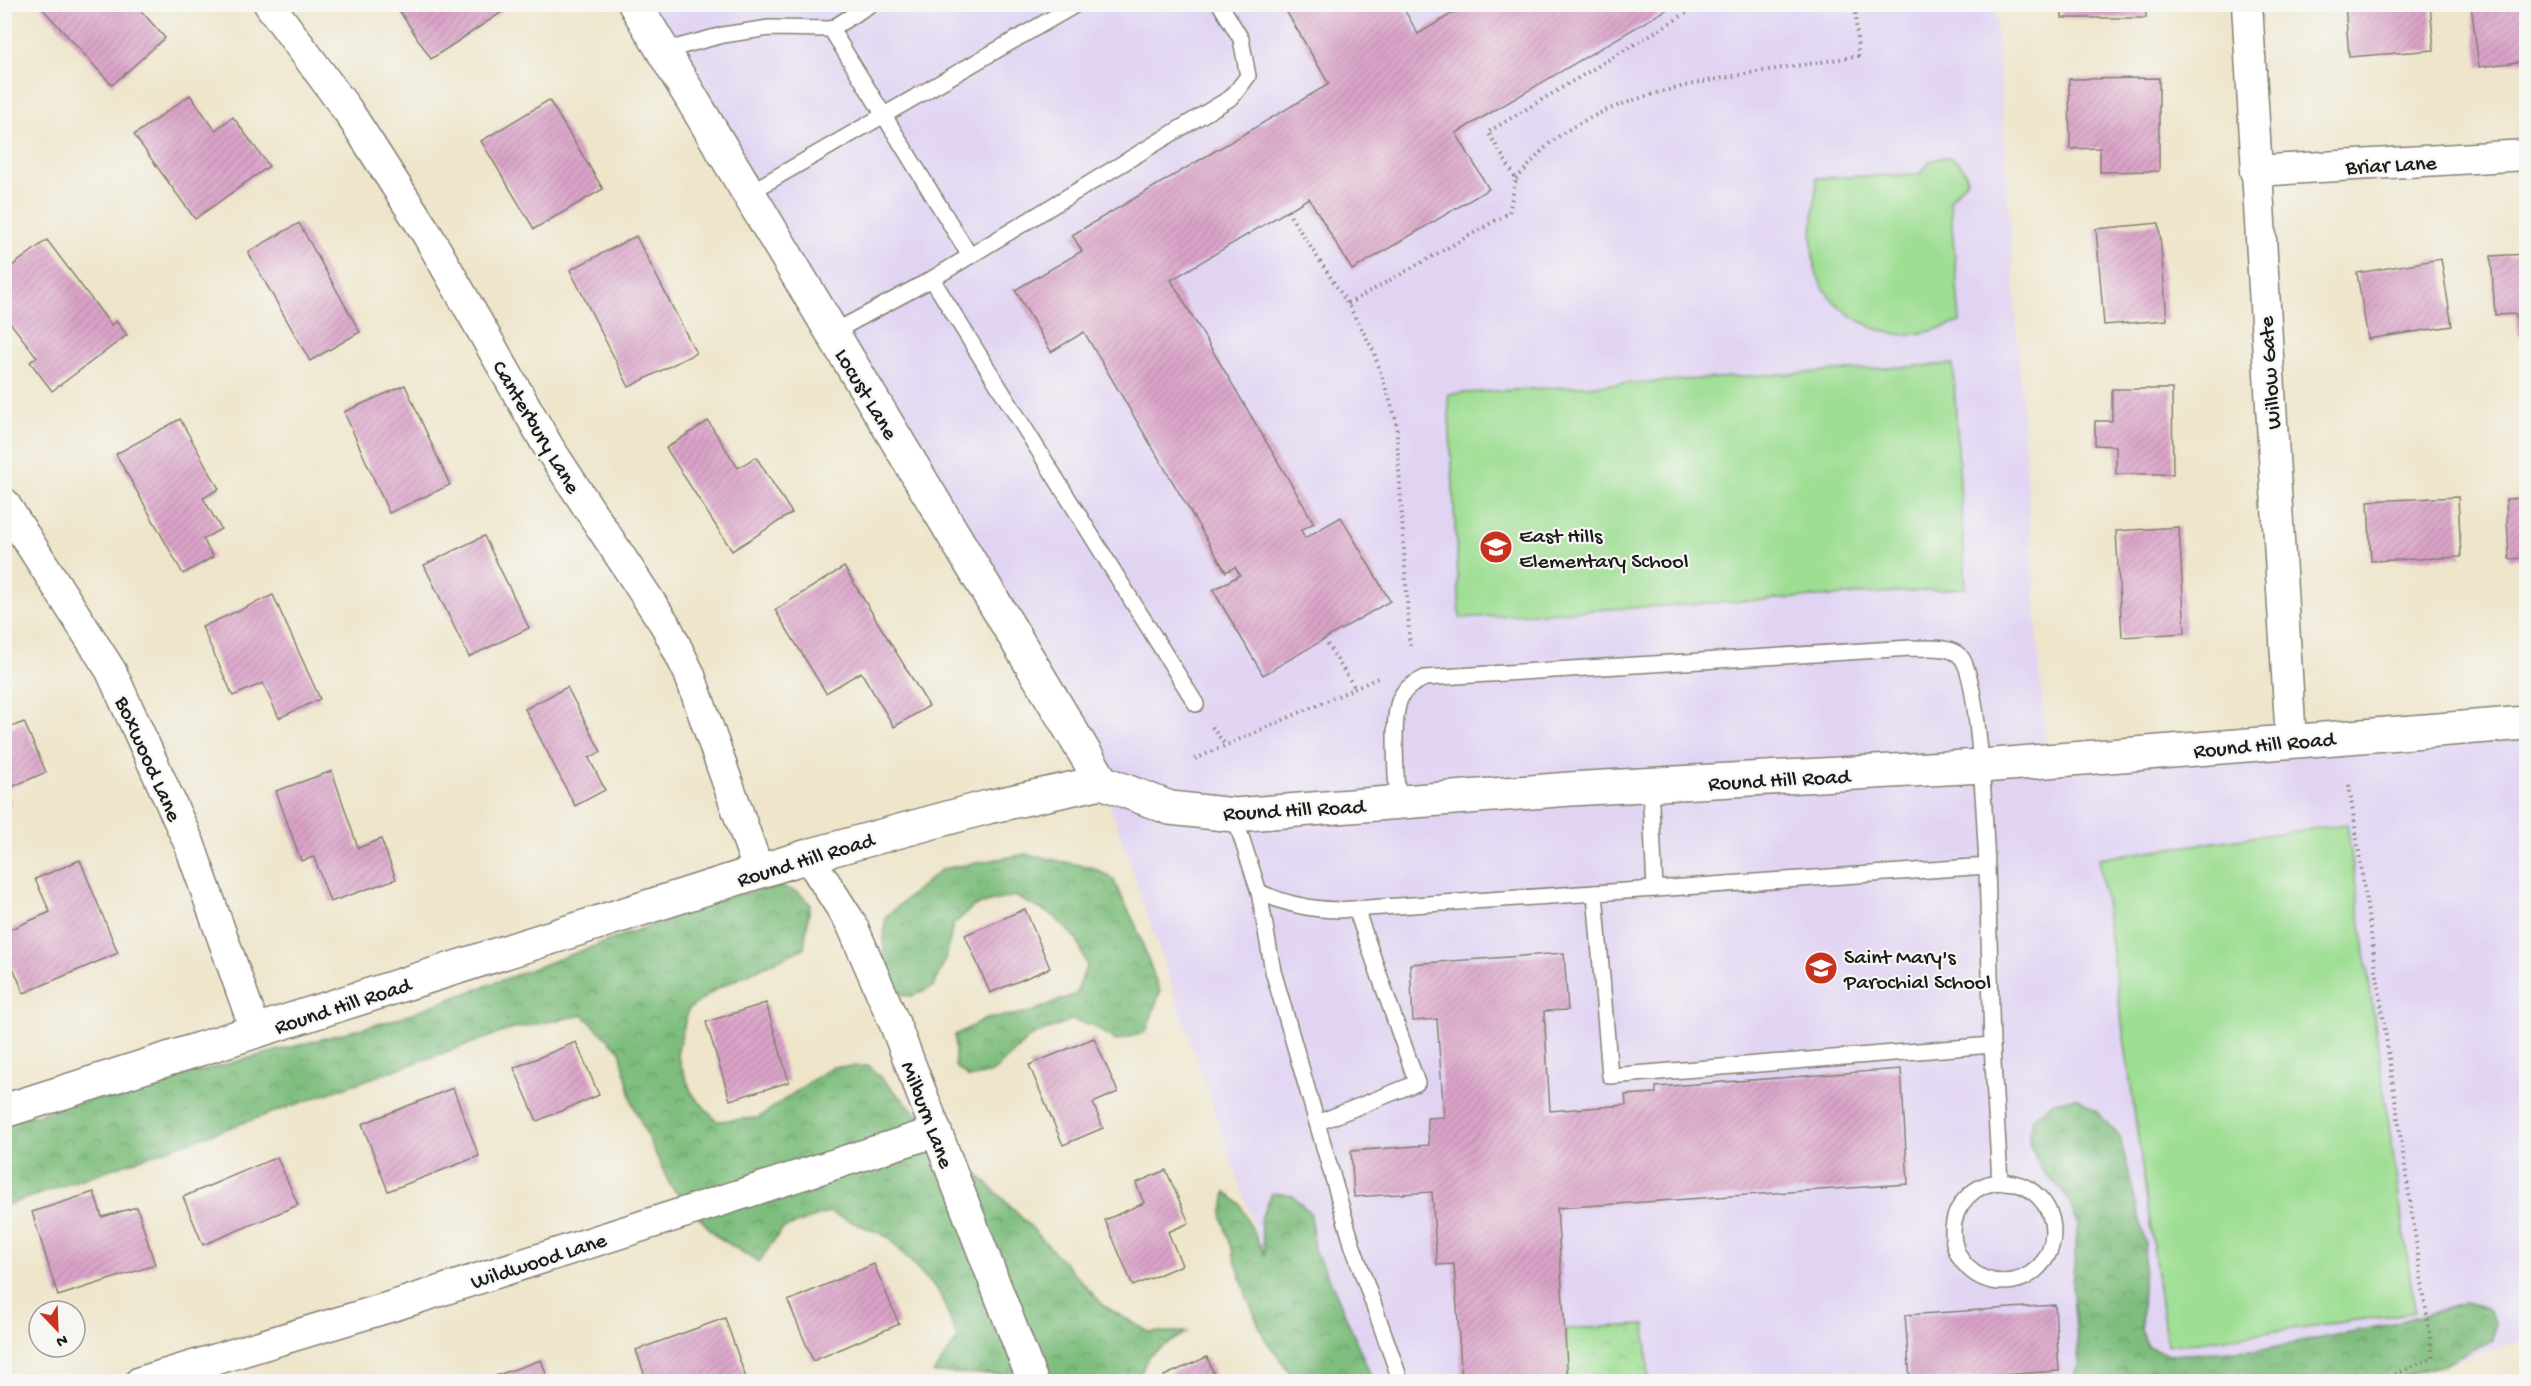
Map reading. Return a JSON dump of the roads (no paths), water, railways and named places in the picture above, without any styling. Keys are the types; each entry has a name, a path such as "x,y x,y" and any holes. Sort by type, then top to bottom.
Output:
{"street":[{"name":"Canterbury Lane","path":"269,4 348,111 415,215 549,448 666,626 689,673 759,872"},
{"name":"Locust Lane","path":"635,4 1102,782"},
{"name":"Willow Gate","path":"2247,4 2290,741"},
{"name":"Briar Lane","path":"2255,171 2526,155"},
{"name":"Boxwood Lane","path":"4,503 111,671 189,843 256,1032"},
{"name":"Round Hill Road","path":"4,1111 808,855 988,807 1102,782 1170,808 1234,814 1650,785 1982,766 2526,723"},
{"name":"Milburn Lane","path":"808,855 851,923 894,1022 1033,1382"},
{"name":"Wildwood Lane","path":"140,1382 396,1305 935,1132"}],"lane":[{"path":"663,51 723,35 769,28 831,29 871,4"},
{"path":"747,194 1077,4"},
{"path":"832,333 932,279 1232,97 1248,76 1241,39 1221,4"},
{"path":"831,29 882,116 970,256"},
{"path":"932,279 1196,704"},
{"path":"1397,802 1396,718 1400,698 1410,685 1425,678 1911,648 1948,649 1960,655 1967,666 1982,766 1992,1045 2000,1182"},
{"path":"1650,785 1655,889"},
{"path":"1234,814 1259,892 1272,971 1353,1247 1401,1382"},
{"path":"1259,892 1284,903 1308,909 1356,909 1987,866"},
{"path":"1595,893 1610,1076 1992,1045"},
{"path":"1317,1123 1417,1083 1356,909"},
{"path":"2000,1182 2016,1184 2031,1190 2043,1200 2051,1214 2054,1229 2052,1245 2046,1260 2035,1272 2021,1280 2005,1283 1988,1281 1966,1266 1954,1244 1953,1226 1958,1210 1968,1195 1983,1186 2000,1182"}],"place":[{"name":"East Hills Elementary School","path":"1496,547"},
{"name":"Saint Mary's Parochial School","path":"1821,968"}]}
